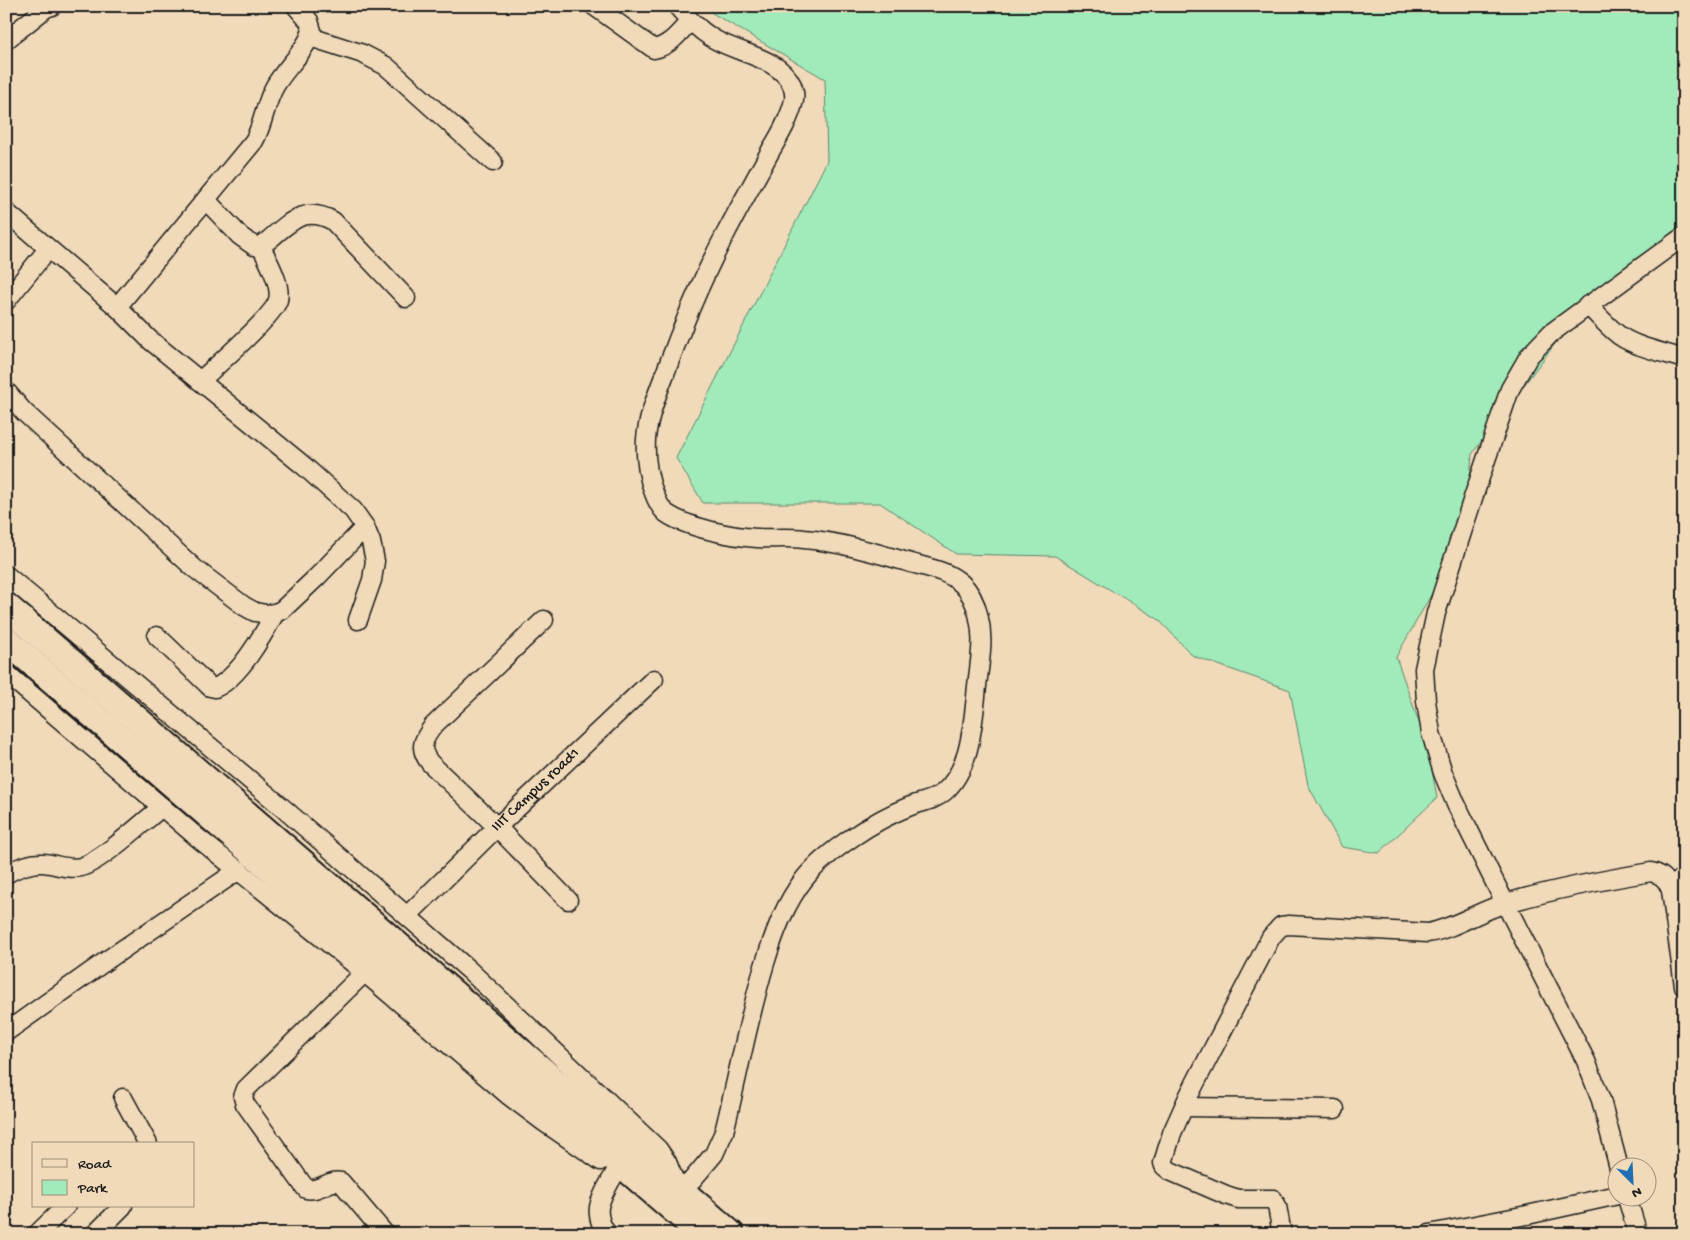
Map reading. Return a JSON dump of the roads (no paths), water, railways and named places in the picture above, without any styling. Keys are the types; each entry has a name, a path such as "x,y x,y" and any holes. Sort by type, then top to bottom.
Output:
{"highway":[{"path":"6,606 677,1196 702,1234"},
{"path":"6,640 293,888 677,1196 731,1234"}],"street":[{"path":"6,40 46,8 52,6"},
{"path":"117,307 254,141 260,130 274,86 310,37 312,31 309,21 296,6"},
{"path":"594,6 654,49 670,42 690,21"},
{"path":"677,6 690,21 712,38 729,47 769,62 778,68 790,82 794,91 794,101 786,122 724,236 687,314 655,403 646,441 651,485 658,504 670,516 684,522 738,537 800,538 822,541 944,572 961,583 971,595 975,604 982,638 970,739 963,764 954,781 946,791 938,796 880,820 829,855 806,877 780,919 757,988 724,1132 714,1154 677,1196"},
{"path":"310,37 363,54 386,66 493,162"},
{"path":"200,381 268,316 278,300 278,289 273,271 260,246 249,243 240,236 206,200"},
{"path":"6,212 117,307 150,340 304,466 353,510 365,527 372,542 375,561 372,580 358,620"},
{"path":"260,246 300,216 310,214 324,216 333,221 406,298"},
{"path":"1616,1158 1601,1100 1586,1061 1505,903 1456,804 1443,773 1431,733 1424,669 1436,613 1510,389 1529,356 1551,333 1684,236"},
{"path":"6,301 48,249"},
{"path":"1588,306 1622,337 1684,359"},
{"path":"6,391 24,412 194,568 244,606 255,612 275,613 282,610 365,527"},
{"path":"6,575 276,802 469,970 658,1149 668,1162 677,1196"},
{"path":"157,636 206,684 214,688 226,680 250,654 258,644 275,613"},
{"name":"IIIT Campus road1","path":"544,620 433,726 424,739 423,749 430,763 497,827 654,679"},
{"path":"6,673 162,807 364,973 508,1095 616,1171 677,1196"},
{"path":"6,874 41,862 67,868 80,867 93,862 162,807"},
{"path":"407,916 497,827 568,900"},
{"path":"6,1032 239,870"},
{"path":"1282,1234 1278,1206 1273,1199 1238,1199 1170,1171 1164,1166 1164,1158 1172,1133 1184,1107 1271,937 1281,926 1428,933 1446,928 1505,903 1582,884 1651,872 1662,875 1671,890 1684,986"},
{"path":"1671,890 1684,876"},
{"path":"364,973 246,1089 243,1098 245,1104 306,1189 312,1190 336,1181 341,1182 385,1234"},
{"path":"123,1098 140,1140"},
{"path":"1184,1107 1335,1109"},
{"path":"607,1234 598,1217 598,1207 616,1171"},
{"path":"1428,1234 1608,1197"},
{"path":"37,1234 64,1208"},
{"path":"95,1234 121,1208"},
{"path":"1630,1208 1638,1234"}]}
